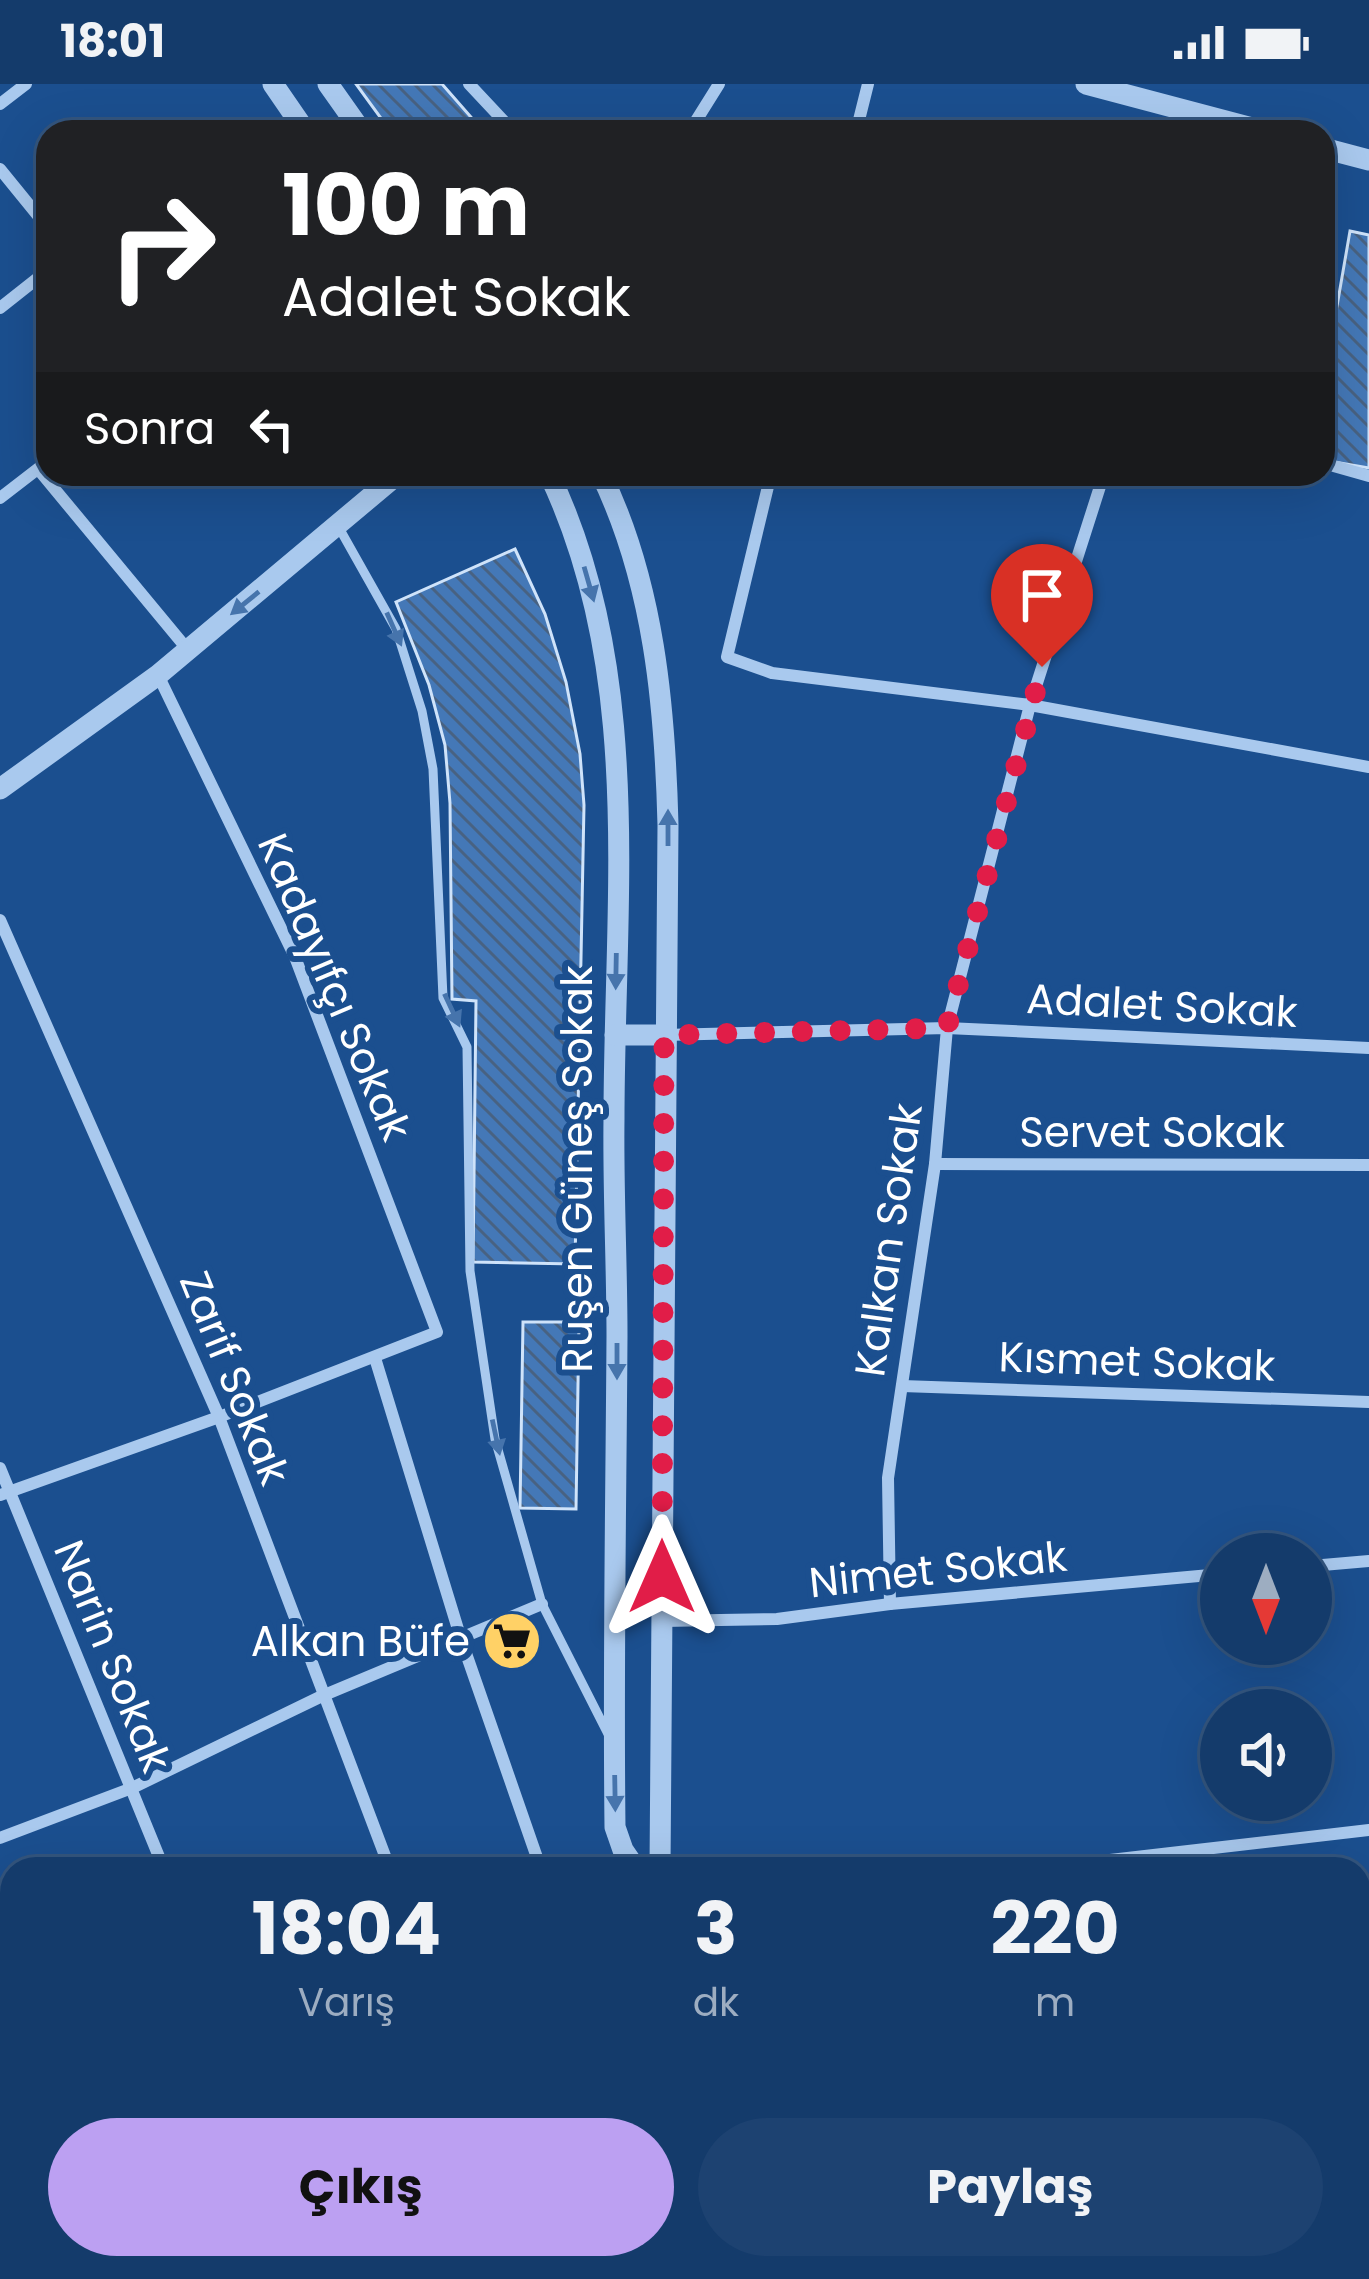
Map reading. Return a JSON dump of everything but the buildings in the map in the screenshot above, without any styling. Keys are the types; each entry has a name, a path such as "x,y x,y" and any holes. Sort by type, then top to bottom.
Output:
{"street":[{"path":"0,104 26,84"},
{"path":"272,84 298,120"},
{"path":"328,84 354,120"},
{"path":"469,84 503,120"},
{"path":"696,120 719,84"},
{"path":"859,120 868,84"},
{"path":"1086,84 1191,120"},
{"path":"1335,151 1369,160"},
{"path":"0,169 36,213"},
{"path":"0,308 36,280"},
{"path":"1335,466 1369,476"},
{"path":"0,498 36,470"},
{"path":"59,486 188,650"},
{"path":"0,789 158,675 384,486"},
{"name":"Ruşen Güneş Sokak","path":"554,486 578,545 599,621 613,703 614,1746 615,1827 627,1857"},
{"name":"Ruşen Güneş Sokak","path":"606,486 636,572 665,721 660,1857"},
{"path":"768,486 728,657 772,674 1030,705 1369,767"},
{"name":"Kalkan Sokak","path":"890,1604 888,1478 934,1164 947,1028 1030,705 1100,486"},
{"name":"Kadayıfçı Sokak","path":"158,675 295,957 437,1332 375,1358"},
{"name":"Zarif Sokak","path":"0,920 218,1417 385,1857"},
{"name":"Adalet Sokak","path":"664,1035 947,1028 1369,1048"},
{"path":"615,1035 664,1035"},
{"name":"Servet Sokak","path":"934,1164 1369,1165"},
{"path":"5,1493 375,1358 460,1639 537,1857"},
{"name":"Kısmet Sokak","path":"902,1386 1369,1402"},
{"name":"Narin Sokak","path":"0,1468 5,1493 159,1857"},
{"path":"1332,1564 1369,1561"},
{"name":"Nimet Sokak","path":"662,1621 777,1619 1200,1576"},
{"path":"0,1838 132,1788 322,1696 542,1604"},
{"path":"1136,1857 1369,1830"}],"lane":[{"path":"338,526 396,629 422,711 433,769 443,998 467,1047 470,1271 496,1438 542,1604 614,1746"}],"place":[{"name":"Alkan Büfe","path":"512,1641"}],"route":[{"path":"662,1577 664,1035 947,1028 1042,667"}]}
